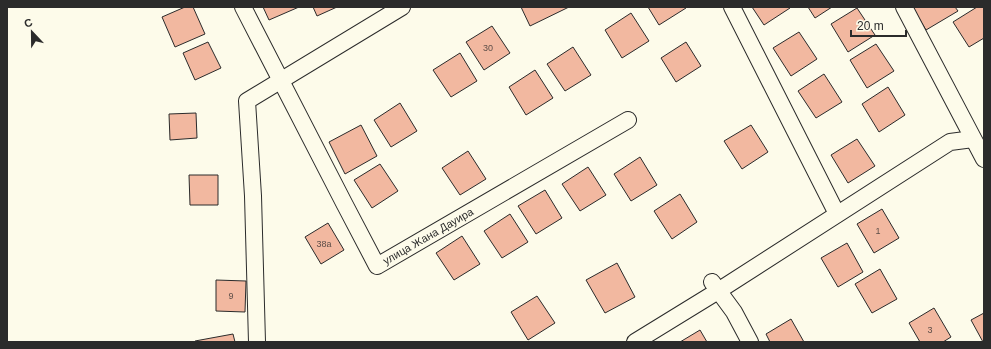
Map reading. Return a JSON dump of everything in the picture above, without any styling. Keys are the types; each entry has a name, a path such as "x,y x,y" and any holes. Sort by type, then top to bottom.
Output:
{"street":[{"name":"улица Жана Дауира","path":"244,7 377,266 628,120"},
{"path":"257,342 253,196 247,101 402,7"},
{"path":"732,7 837,214"},
{"path":"904,7 984,158"},
{"path":"634,342 715,286 837,214 950,142 973,139"},
{"path":"715,286 734,312 750,342"}],"building":[{"path":"185,7 193,7 205,34 175,47 162,17"},
{"path":"263,7 299,7 269,20"},
{"path":"313,7 337,7 317,16"},
{"path":"521,7 569,7 530,26"},
{"path":"648,7 685,7 686,8 659,25"},
{"path":"752,7 789,7 790,8 764,25"},
{"path":"808,7 832,7 815,18"},
{"path":"912,7 955,7 958,11 926,30"},
{"path":"977,7 984,7 984,38 969,47 953,22"},
{"path":"857,8 875,35 848,52 831,24"},
{"path":"631,13 649,41 622,58 605,30"},
{"path":"492,26 510,53 484,70 466,42"},
{"path":"799,32 817,59 791,76 773,48"},
{"path":"208,42 221,68 195,80 183,53"},
{"path":"686,42 701,66 676,82 661,58"},
{"path":"876,44 894,71 867,88 850,60"},
{"path":"573,47 591,75 565,91 547,64"},
{"path":"460,53 477,81 451,97 433,70"},
{"path":"535,70 553,98 526,115 509,87"},
{"path":"824,74 842,102 816,118 798,91"},
{"path":"888,87 905,115 879,132 862,104"},
{"path":"400,103 417,131 391,147 374,120"},
{"path":"196,113 197,138 170,140 169,114"},
{"path":"361,125 377,156 345,174 329,142"},
{"path":"751,125 768,152 742,169 724,141"},
{"path":"857,139 875,166 848,183 831,155"},
{"path":"468,151 486,179 460,195 442,168"},
{"path":"640,157 657,185 631,201 614,174"},
{"path":"380,164 398,191 372,208 354,180"},
{"path":"588,167 606,195 580,211 562,184"},
{"path":"189,175 218,175 218,205 190,205"},
{"path":"545,190 562,218 536,234 518,206"},
{"path":"680,194 697,222 672,239 654,211"},
{"path":"882,209 899,238 874,253 857,224"},
{"path":"510,214 528,242 502,258 484,231"},
{"path":"328,223 344,250 321,264 305,237"},
{"path":"462,236 480,264 454,280 436,253"},
{"path":"847,243 863,272 838,287 821,258"},
{"path":"617,263 635,297 605,313 586,280"},
{"path":"880,269 897,299 872,313 855,284"},
{"path":"216,280 246,281 245,312 216,311"},
{"path":"537,296 555,323 528,340 511,312"},
{"path":"934,308 951,337 943,342 920,342 909,323"},
{"path":"984,313 984,342 983,342 971,320"},
{"path":"791,319 804,342 770,342 766,334"},
{"path":"700,330 707,342 680,342"},
{"path":"233,334 235,342 195,342 195,341"}]}
